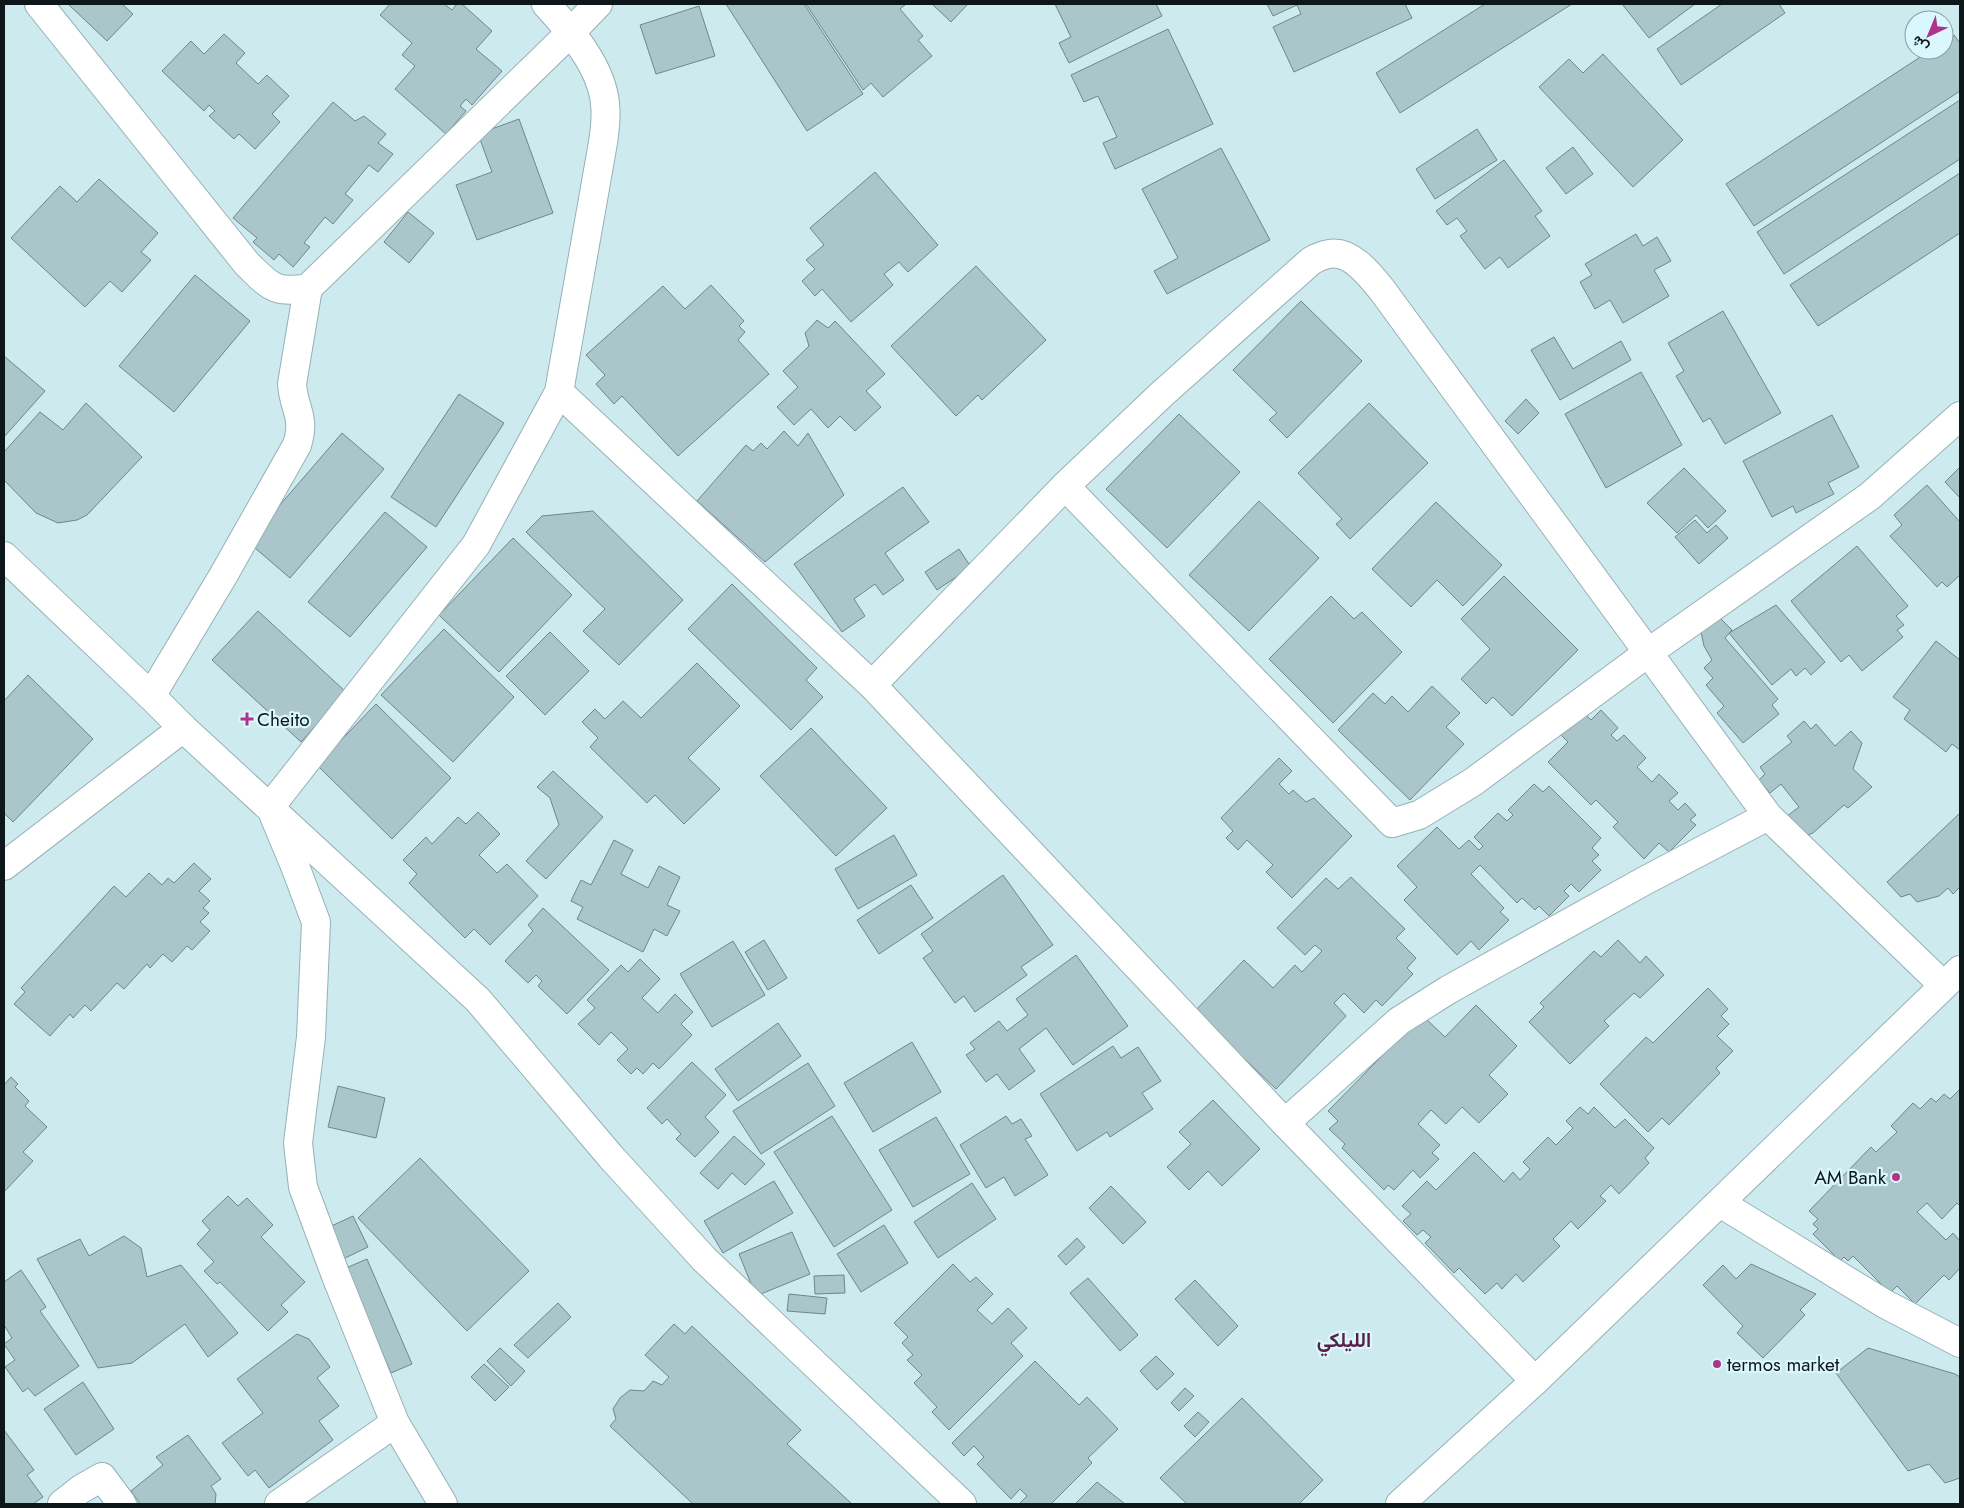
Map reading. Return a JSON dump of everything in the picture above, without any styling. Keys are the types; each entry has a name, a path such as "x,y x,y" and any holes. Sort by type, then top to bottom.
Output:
{"street":[{"path":"39,4 246,264 267,283 279,290 290,291 308,288 598,4"},
{"path":"270,807 476,545 559,392 605,128 605,103 601,86 588,57 571,32 546,4"},
{"path":"872,685 1065,486 1162,394 1311,261 1330,253 1341,255 1361,268 1382,290 1768,816 1952,978 1535,1381 1400,1504"},
{"path":"151,696 223,576 297,446 302,422 293,398 292,384 308,288"},
{"path":"559,392 872,685 1285,1123 1535,1381"},
{"path":"1065,486 1392,823 1419,815 1473,782 1649,652 1870,496 1960,416"},
{"path":"4,556 183,728 478,1000 611,1157 704,1259 962,1504"},
{"path":"4,866 183,728"},
{"path":"270,807 296,866 316,922 311,1037 298,1143 303,1187 336,1276 396,1423 443,1504"},
{"path":"1285,1123 1399,1021 1448,990 1646,880 1768,816"},
{"path":"1720,1203 1885,1304 1960,1343"},
{"path":"279,1504 396,1423"},
{"path":"62,1504 91,1482 102,1477 122,1504"}],"building":[{"path":"68,4 122,4 133,14 107,41"},
{"path":"390,4 444,4 452,10 457,4 462,4 492,31 476,49 502,71 472,105 466,99 460,106 466,111 446,134 395,89 415,66 402,55 412,43 380,15"},
{"path":"726,4 804,4 863,94 807,131"},
{"path":"806,4 904,4 900,9 923,36 918,40 932,56 883,97 871,83 863,90"},
{"path":"932,4 968,4 951,22"},
{"path":"1055,4 1156,4 1162,16 1069,63 1059,43 1071,37"},
{"path":"1267,4 1405,4 1412,18 1294,72 1273,27 1301,14 1297,5 1273,16"},
{"path":"1485,4 1572,4 1400,113 1376,73"},
{"path":"1622,4 1695,4 1649,38"},
{"path":"1722,4 1779,4 1785,13 1681,85 1657,49"},
{"path":"699,6 715,56 656,74 640,25"},
{"path":"1168,29 1213,124 1115,169 1103,143 1117,137 1098,96 1084,102 1071,75"},
{"path":"224,34 245,53 236,63 258,84 267,75 289,96 272,114 280,122 255,149 239,134 234,139 209,116 215,111 209,105 204,111 162,71 191,41 204,54"},
{"path":"1954,35 1960,43 1960,91 1754,226 1726,184 1916,60 1954,60"},
{"path":"1603,54 1683,140 1633,187 1539,87 1569,59 1583,73"},
{"path":"1960,100 1960,159 1784,274 1757,232"},
{"path":"333,102 355,121 364,116 386,134 378,143 393,154 378,172 369,165 345,194 353,200 333,224 325,217 304,243 310,247 293,267 279,254 274,260 253,242 257,238 233,218"},
{"path":"519,119 553,213 477,240 456,185 492,172 478,134"},
{"path":"1477,129 1497,160 1435,199 1416,169"},
{"path":"1573,147 1593,174 1566,194 1546,168"},
{"path":"1221,148 1270,240 1167,294 1154,271 1178,258 1142,189"},
{"path":"1504,160 1542,211 1535,216 1550,236 1508,268 1500,257 1485,269 1460,236 1467,231 1457,218 1447,225 1436,211"},
{"path":"875,172 938,245 908,272 899,262 884,274 893,285 851,322 822,289 815,296 802,281 815,269 806,260 824,245 810,228"},
{"path":"1960,173 1960,233 1818,326 1790,285"},
{"path":"99,179 158,233 141,252 151,260 122,292 110,281 85,307 11,238 60,186 77,202"},
{"path":"408,212 434,233 409,263 384,242"},
{"path":"1636,234 1643,246 1657,237 1671,261 1654,270 1669,296 1623,323 1610,300 1595,309 1580,282 1592,275 1585,264"},
{"path":"976,266 1046,340 982,400 978,395 956,416 891,346"},
{"path":"195,275 250,321 174,412 119,366"},
{"path":"711,285 744,321 739,326 745,332 738,340 769,374 678,456 622,396 614,404 596,384 605,375 586,355 663,286 685,309"},
{"path":"1301,301 1362,361 1287,438 1269,420 1277,413 1233,370"},
{"path":"1723,311 1781,413 1725,444 1710,418 1703,422 1676,376 1684,371 1668,343"},
{"path":"817,320 828,328 835,321 885,374 866,391 881,407 855,431 840,416 828,428 811,409 794,425 777,407 798,387 783,371 809,346 805,333"},
{"path":"1554,337 1573,369 1621,341 1631,360 1560,400 1531,350"},
{"path":"4,356 45,391 4,437"},
{"path":"1641,372 1682,445 1606,488 1565,414"},
{"path":"459,394 504,423 436,527 391,497"},
{"path":"1526,399 1539,413 1518,434 1505,421"},
{"path":"86,403 142,457 87,515 77,520 58,523 36,513 4,480 4,452 40,412 63,430"},
{"path":"1369,403 1428,463 1350,539 1336,524 1342,519 1298,473"},
{"path":"1179,414 1240,472 1167,548 1106,489"},
{"path":"1832,415 1859,467 1828,483 1834,494 1796,513 1793,506 1772,517 1743,461"},
{"path":"784,431 798,446 808,433 844,495 765,562 697,501 746,445 753,451 761,443 767,449"},
{"path":"342,433 384,469 290,578 248,542"},
{"path":"1960,467 1960,498 1945,482"},
{"path":"1684,468 1726,511 1708,528 1696,515 1677,533 1647,503"},
{"path":"1927,485 1960,522 1960,575 1947,587 1942,582 1937,587 1890,536 1902,525 1894,515"},
{"path":"903,487 929,522 885,553 904,580 883,595 875,584 854,599 865,616 842,632 794,564"},
{"path":"1259,501 1319,558 1249,631 1189,575"},
{"path":"1436,502 1502,565 1463,606 1437,580 1411,607 1372,569"},
{"path":"593,511 683,600 619,665 583,631 605,609 526,532 542,516"},
{"path":"385,512 427,547 350,637 308,602"},
{"path":"1695,520 1707,533 1716,525 1728,538 1699,564 1675,537"},
{"path":"513,538 572,595 499,672 439,615"},
{"path":"1857,546 1908,606 1896,616 1904,625 1897,630 1903,637 1862,671 1849,655 1841,662 1791,601"},
{"path":"959,549 971,567 937,590 925,572"},
{"path":"1504,576 1578,650 1512,716 1493,697 1486,704 1461,679 1490,649 1461,619"},
{"path":"732,584 817,668 806,680 823,697 791,730 688,629"},
{"path":"1331,596 1354,619 1362,612 1402,652 1333,723 1269,659"},
{"path":"1776,605 1825,662 1811,675 1805,668 1796,676 1791,669 1772,685 1729,633"},
{"path":"258,611 346,692 301,742 212,660"},
{"path":"1719,617 1732,630 1725,638 1778,699 1772,705 1779,714 1743,743 1717,713 1724,706 1706,685 1713,678 1704,668 1712,660 1704,646 1700,627"},
{"path":"444,629 514,697 453,762 381,695"},
{"path":"550,632 589,671 545,715 506,676"},
{"path":"1936,641 1960,660 1960,750 1952,744 1946,752 1904,719 1910,710 1893,697"},
{"path":"697,663 740,706 688,758 720,789 684,824 655,795 647,803 590,747 598,738 582,722 595,709 605,719 623,701 641,718"},
{"path":"28,675 93,739 13,822 4,813 4,701"},
{"path":"1432,686 1460,713 1446,727 1464,744 1410,800 1338,730 1373,693 1385,704 1392,696 1408,712"},
{"path":"376,704 451,778 392,839 317,765"},
{"path":"1601,710 1618,728 1611,735 1617,741 1624,735 1646,758 1637,767 1652,782 1659,774 1678,793 1669,801 1678,810 1685,803 1696,815 1690,820 1696,825 1669,852 1659,843 1644,859 1613,827 1618,822 1596,800 1591,805 1548,762 1568,742 1561,735 1584,713 1591,720"},
{"path":"1804,721 1811,729 1816,724 1835,746 1851,731 1862,743 1853,769 1872,787 1848,808 1844,805 1813,833 1803,837 1787,816 1799,807 1781,784 1770,793 1759,780 1765,774 1760,767 1792,742 1787,736"},
{"path":"811,728 887,808 836,856 760,776"},
{"path":"1279,758 1292,771 1279,784 1289,794 1293,790 1306,802 1314,798 1352,836 1292,898 1266,872 1273,865 1247,840 1238,850 1226,838 1233,831 1221,818"},
{"path":"553,771 603,817 546,879 526,861 559,825 550,798 537,787"},
{"path":"1534,784 1543,792 1549,786 1601,838 1592,848 1599,855 1592,861 1601,870 1579,892 1571,884 1564,891 1569,896 1549,916 1539,906 1535,910 1522,898 1517,903 1480,865 1471,874 1504,908 1500,912 1509,920 1479,950 1471,941 1457,955 1404,900 1417,887 1397,866 1437,827 1459,849 1469,840 1479,850 1483,846 1474,837 1498,813 1507,821 1513,815 1508,810"},
{"path":"478,812 500,834 479,855 497,873 507,864 538,896 490,945 474,929 465,938 409,883 417,874 403,860 426,837 432,844 458,817 466,824"},
{"path":"1960,813 1960,887 1953,894 1948,888 1939,896 1917,902 1910,894 1901,897 1887,882"},
{"path":"894,835 917,875 858,909 835,869"},
{"path":"614,840 633,850 621,874 648,888 659,866 680,877 667,905 680,911 667,936 654,929 643,952 577,919 583,907 571,901 581,880 591,885"},
{"path":"194,863 211,879 199,891 210,901 203,908 209,913 200,922 210,931 192,950 187,946 172,962 163,954 150,968 147,964 124,989 117,983 91,1011 85,1005 73,1018 70,1014 50,1036 14,1004 25,992 21,988 114,886 126,897 149,873 162,885 168,878 174,883"},
{"path":"1003,875 1053,945 1021,967 1027,975 975,1012 964,996 955,1003 923,958 933,951 921,934"},
{"path":"1351,877 1405,929 1396,938 1416,958 1407,968 1413,974 1382,1006 1376,1000 1364,1013 1344,993 1334,1003 1346,1016 1276,1089 1195,1011 1244,960 1273,988 1295,965 1302,972 1322,951 1315,945 1305,955 1277,928 1326,878 1338,889"},
{"path":"911,885 933,918 879,954 857,920"},
{"path":"543,908 609,970 567,1014 538,986 542,981 536,975 528,983 505,961 533,931 528,925"},
{"path":"764,940 787,978 768,990 745,952"},
{"path":"1618,940 1640,963 1646,956 1664,975 1640,998 1634,993 1604,1021 1609,1026 1570,1064 1529,1022 1544,1007 1540,1003 1594,951 1601,957"},
{"path":"733,941 765,995 712,1027 680,974"},
{"path":"1076,955 1128,1026 1073,1065 1046,1028 1019,1049 1035,1071 1009,1090 997,1074 986,1082 966,1055 975,1049 970,1043 999,1021 1007,1031 1028,1015 1016,999"},
{"path":"640,959 660,979 642,998 658,1013 675,994 693,1012 681,1024 692,1035 659,1069 653,1063 643,1074 637,1068 631,1074 617,1060 628,1049 611,1032 599,1045 578,1024 595,1008 587,1000 621,965 628,972"},
{"path":"1708,988 1728,1009 1721,1016 1729,1024 1717,1036 1733,1051 1716,1068 1720,1073 1669,1125 1662,1118 1648,1132 1600,1084 1646,1037 1653,1043"},
{"path":"1476,1005 1517,1046 1489,1075 1508,1094 1479,1123 1462,1107 1446,1124 1431,1110 1418,1124 1440,1145 1432,1153 1439,1159 1420,1178 1413,1170 1394,1190 1388,1185 1384,1190 1342,1148 1345,1144 1329,1129 1338,1121 1328,1111 1422,1015 1445,1037"},
{"path":"778,1023 801,1056 738,1101 715,1069"},
{"path":"912,1042 941,1092 873,1132 844,1083"},
{"path":"1113,1046 1121,1058 1138,1047 1161,1081 1142,1093 1153,1109 1110,1137 1107,1132 1077,1151 1040,1094"},
{"path":"692,1062 726,1095 705,1117 719,1132 695,1157 676,1139 681,1134 667,1119 662,1124 647,1108"},
{"path":"808,1063 835,1106 761,1154 733,1111"},
{"path":"11,1077 18,1084 15,1087 29,1101 25,1106 47,1127 23,1152 33,1161 4,1192 4,1085"},
{"path":"338,1086 385,1098 376,1138 328,1127"},
{"path":"1960,1089 1960,1206 1957,1203 1942,1219 1927,1203 1917,1212 1946,1240 1953,1233 1960,1241 1960,1268 1949,1280 1944,1275 1915,1304 1897,1286 1890,1293 1853,1256 1848,1261 1844,1257 1840,1261 1813,1234 1818,1229 1813,1224 1818,1219 1809,1211 1871,1147 1876,1152 1897,1132 1891,1126 1913,1103 1920,1109 1931,1098 1936,1102 1944,1094 1950,1099"},
{"path":"1213,1100 1260,1149 1222,1186 1208,1171 1189,1190 1167,1167 1191,1144 1179,1132"},
{"path":"1580,1107 1588,1114 1594,1107 1615,1128 1625,1119 1654,1148 1645,1158 1649,1163 1619,1194 1611,1185 1600,1196 1606,1201 1578,1229 1571,1221 1553,1239 1560,1246 1523,1282 1516,1274 1502,1289 1497,1283 1485,1294 1459,1268 1454,1273 1425,1243 1431,1237 1423,1230 1417,1235 1403,1221 1411,1214 1402,1206 1427,1181 1436,1190 1474,1152 1504,1182 1513,1172 1520,1180 1530,1169 1523,1162 1548,1137 1556,1145 1573,1128 1566,1121"},
{"path":"832,1116 892,1210 834,1247 774,1152"},
{"path":"1006,1116 1012,1124 1021,1119 1032,1136 1025,1139 1048,1175 1015,1196 1004,1177 986,1188 960,1145"},
{"path":"936,1117 970,1174 913,1207 879,1150"},
{"path":"734,1136 765,1164 745,1185 732,1173 718,1189 700,1173"},
{"path":"420,1158 529,1271 467,1331 358,1218"},
{"path":"774,1181 793,1213 723,1253 704,1221"},
{"path":"972,1183 996,1219 938,1258 914,1222"},
{"path":"1111,1186 1146,1222 1123,1244 1089,1208"},
{"path":"228,1196 238,1206 247,1198 273,1225 261,1237 305,1282 281,1305 288,1312 268,1331 220,1282 217,1284 204,1271 214,1262 197,1244 210,1230 202,1221"},
{"path":"353,1216 368,1247 343,1259 327,1228"},
{"path":"884,1225 908,1263 861,1292 837,1254"},
{"path":"792,1232 810,1274 756,1296 739,1254"},
{"path":"124,1236 141,1248 147,1277 181,1265 238,1333 208,1357 185,1324 132,1363 98,1368 37,1259 80,1239 89,1256"},
{"path":"1077,1238 1085,1247 1066,1265 1058,1256"},
{"path":"367,1259 412,1364 391,1373 346,1268"},
{"path":"953,1264 970,1282 976,1277 993,1294 977,1310 992,1324 1008,1308 1027,1328 1011,1343 1023,1356 949,1430 932,1412 937,1407 914,1383 922,1375 907,1360 913,1355 902,1343 908,1337 894,1323"},
{"path":"1751,1264 1816,1294 1800,1310 1805,1315 1763,1358 1737,1333 1743,1326 1703,1285 1723,1265 1736,1279"},
{"path":"21,1270 46,1307 40,1311 79,1366 35,1396 28,1388 23,1392 5,1367 15,1360 4,1344 12,1338 4,1325 4,1282"},
{"path":"844,1275 845,1293 815,1294 814,1276"},
{"path":"1088,1278 1138,1335 1120,1351 1070,1293"},
{"path":"1195,1280 1238,1326 1218,1346 1175,1299"},
{"path":"789,1294 827,1298 825,1314 787,1311"},
{"path":"558,1303 571,1317 528,1358 514,1345"},
{"path":"674,1324 685,1334 692,1326 801,1430 787,1444 852,1504 693,1504 610,1426 616,1419 613,1409 620,1398 630,1390 644,1391 653,1381 662,1385 669,1377 645,1355"},
{"path":"297,1334 309,1339 330,1367 317,1378 339,1406 319,1421 333,1440 269,1488 255,1470 248,1476 222,1443 263,1413 237,1379"},
{"path":"500,1348 525,1371 511,1386 487,1361"},
{"path":"1868,1348 1960,1377 1960,1478 1945,1483 1929,1464 1908,1471 1836,1373"},
{"path":"1156,1356 1174,1374 1157,1390 1140,1371"},
{"path":"1035,1361 1079,1405 1087,1397 1118,1429 1088,1458 1092,1463 1051,1504 1019,1504 1027,1496 1020,1489 1011,1499 977,1464 984,1457 974,1446 964,1456 952,1443"},
{"path":"484,1364 509,1387 495,1401 471,1377"},
{"path":"83,1382 114,1429 76,1455 44,1409"},
{"path":"1185,1388 1194,1396 1179,1411 1171,1403"},
{"path":"1242,1398 1323,1480 1299,1504 1187,1504 1160,1478"},
{"path":"1198,1412 1209,1422 1195,1437 1184,1426"},
{"path":"4,1430 34,1470 27,1475 43,1497 33,1504 4,1504"},
{"path":"188,1435 221,1479 211,1486 216,1494 215,1504 140,1504 131,1491 163,1465 156,1457"},
{"path":"1097,1482 1125,1504 1075,1504"}],"place":[{"name":"Cheito","path":"247,719"},
{"name":"AM Bank","path":"1896,1177"},
{"name":"termos market","path":"1717,1364"}],"district":[{"name":"الليلكي","path":"1344,1340"}]}
